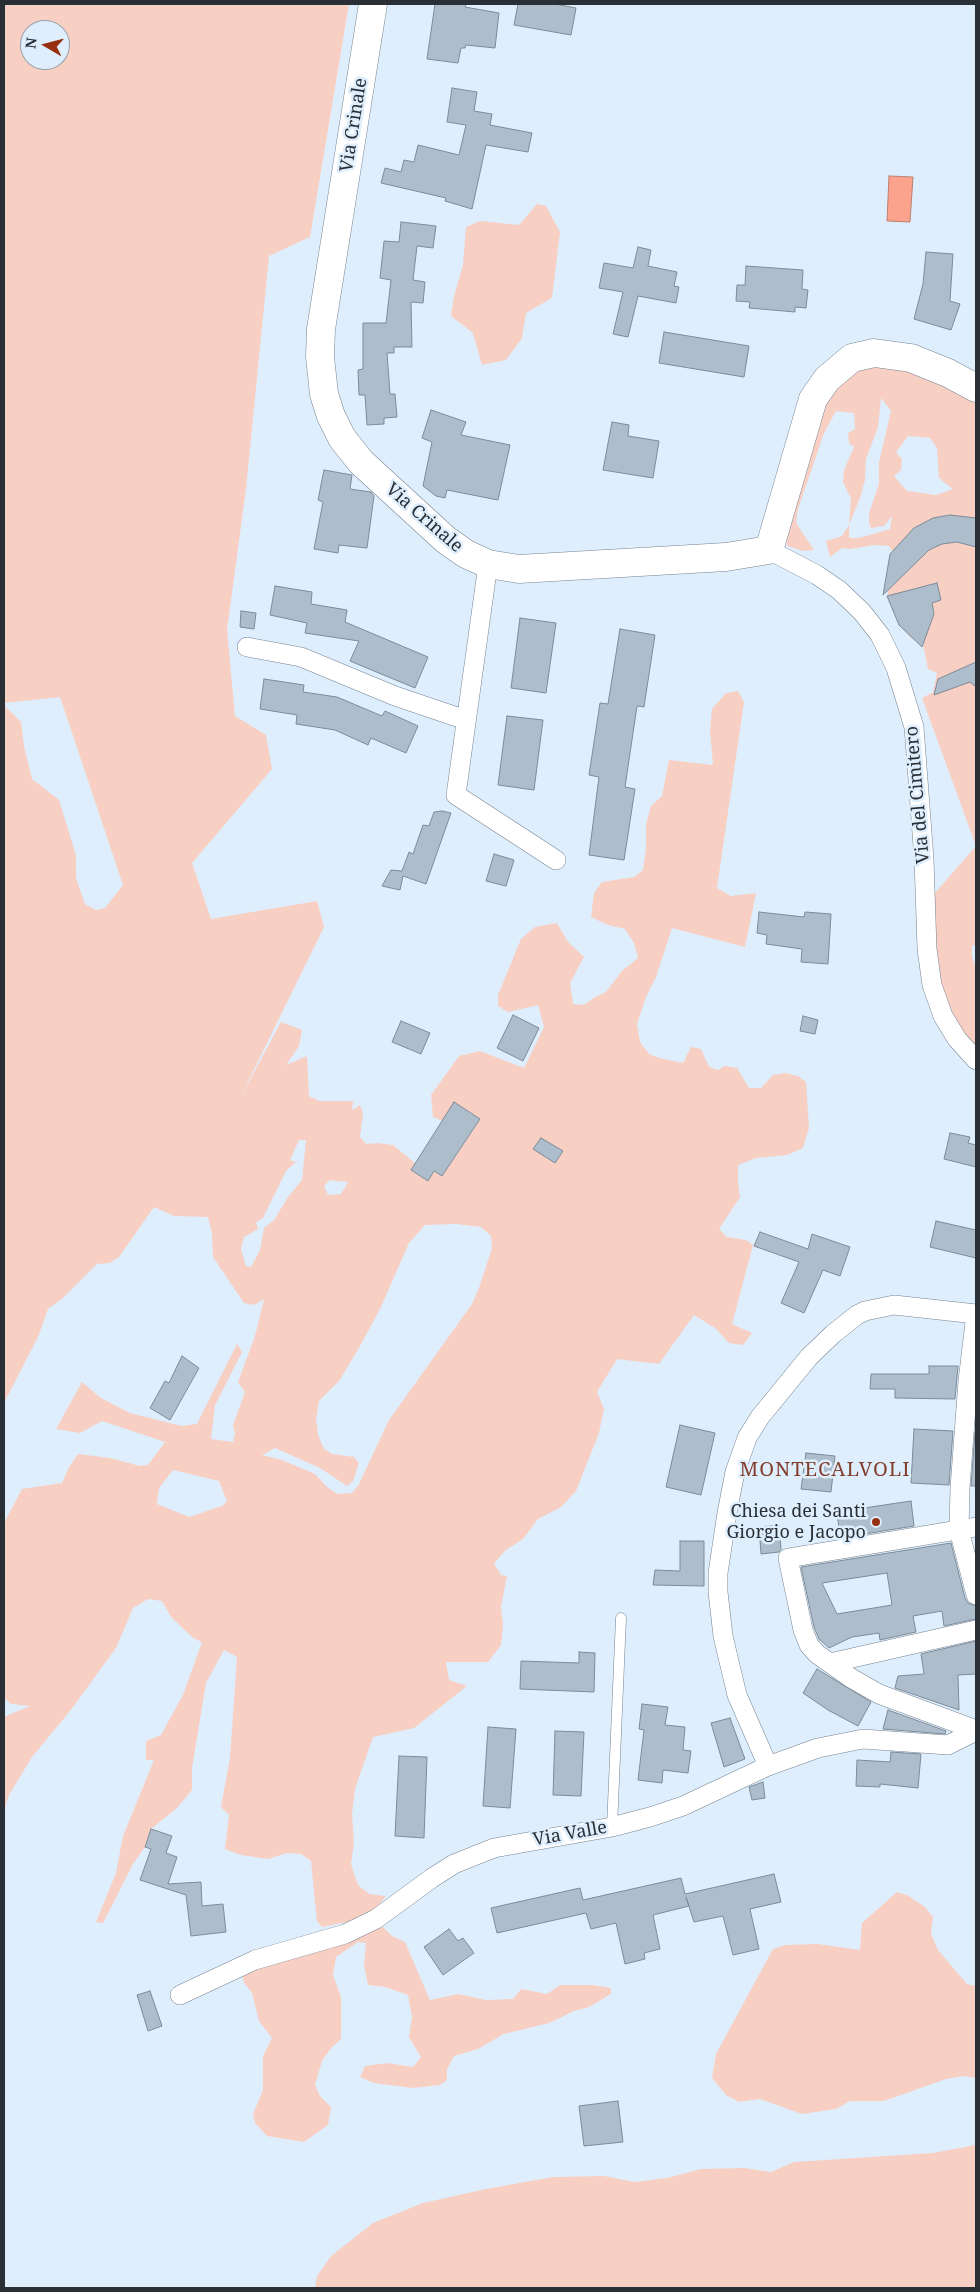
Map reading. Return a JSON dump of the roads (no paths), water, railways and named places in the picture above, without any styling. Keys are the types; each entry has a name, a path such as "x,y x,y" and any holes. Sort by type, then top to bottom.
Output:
{"street":[{"name":"Via Crinale","path":"373,4 321,329 320,357 324,394 331,416 342,438 361,462 446,540 466,554 488,564 526,569 726,557 769,550"},
{"path":"769,550 813,399 827,379 852,358 874,353 911,358 948,373 976,388"},
{"name":"Via del Cimitero","path":"769,550 817,575 839,590 862,612 880,635 896,668 914,727 924,859 927,949 932,985 943,1016 958,1039 976,1060"},
{"path":"488,564 456,795 556,860"},
{"path":"247,647 301,657 396,696 466,720"},
{"path":"768,1766 737,1695 723,1636 718,1592 718,1573 735,1472 747,1438 760,1417 809,1357 857,1315 871,1309 894,1305 976,1314 968,1381 960,1488 968,1529 976,1595"},
{"path":"968,1529 788,1558 803,1630 810,1645 817,1654 879,1694 976,1730"},
{"path":"830,1664 976,1630"},
{"name":"Via Valle","path":"180,1995 255,1960 346,1934 361,1927 376,1919 432,1878 472,1856 494,1848 535,1839 612,1827 650,1818 683,1806 768,1766 818,1748 863,1739 948,1745 976,1730"}],"lane":[{"path":"612,1827 621,1618"}],"place":[{"name":"Chiesa dei Santi Giorgio e Jacopo","path":"876,1522"}],"district":[{"name":"MONTECALVOLI","path":"825,1470"}]}
